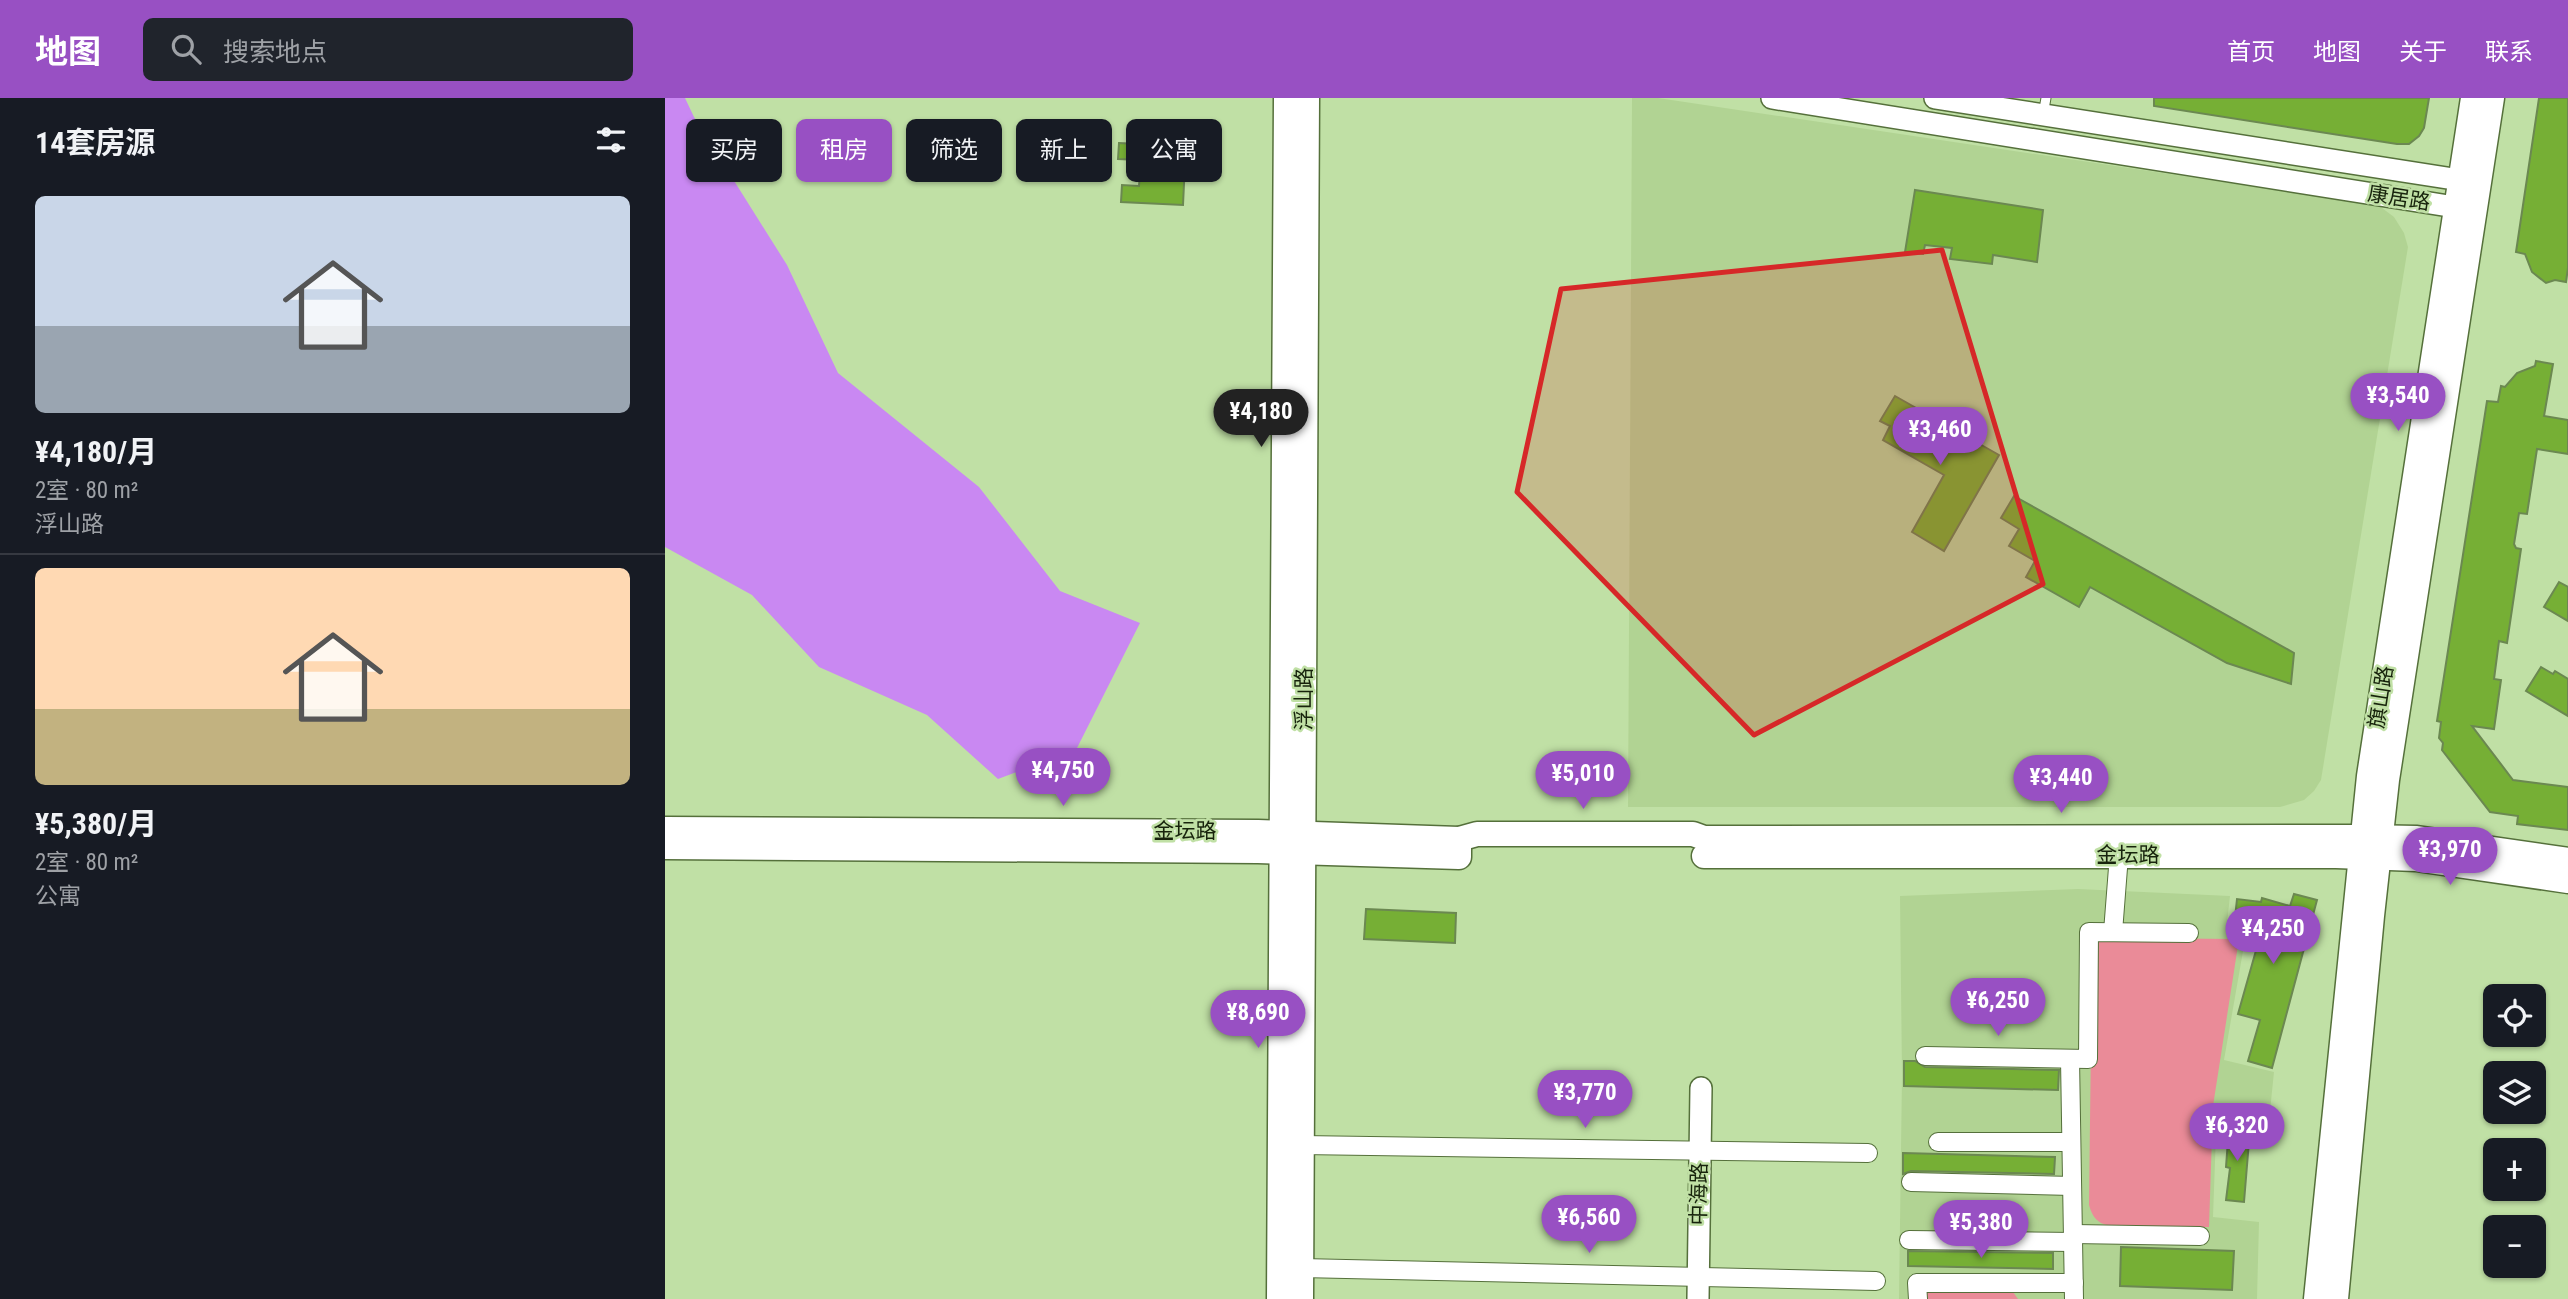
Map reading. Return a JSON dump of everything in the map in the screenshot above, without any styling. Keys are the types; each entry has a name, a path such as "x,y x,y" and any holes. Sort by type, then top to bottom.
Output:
{"main road":[{"name":"浮山路","path":"1286,98 1292,843 1301,1145 1301,1299"},
{"name":"浮山路","path":"1279,1299 1292,843 1307,98"},
{"name":"旗山路","path":"2316,1299 2370,847 2402,684 2464,195 2473,98"},
{"name":"旗山路","path":"2464,195 2492,98"},
{"name":"金坛路","path":"665,829 1459,848 1477,834 1693,834 1704,847 2119,855 2370,847 2417,838 2568,860"},
{"name":"金坛路","path":"665,847 1292,843"},
{"name":"金坛路","path":"1704,847 2370,847 2416,859 2568,881"},
{"name":"旗山路","path":"2336,1299 2370,847"}],"street":[{"name":"康居路","path":"1772,98 2464,195"},
{"name":"康居路","path":"1935,98 2045,106 2464,195"},
{"path":"2113,932 2119,855"},
{"path":"1925,1056 2088,1059 2089,932 2189,933"},
{"path":"1917,1299 1917,1283 2074,1291 2070,1059"},
{"name":"中海路","path":"1698,1299 1701,1088"},
{"path":"1938,1142 2071,1142"},
{"path":"1301,1145 1868,1153"},
{"path":"1911,1182 2072,1186"},
{"path":"1909,1240 2200,1236"},
{"path":"1301,1268 1876,1281"}],"highlighted area":[{"path":"1942,250 2043,584 1754,735 1517,492 1561,289"}],"shaded area":[{"path":"665,98 685,98 695,119 686,119 686,182 735,182 787,265 838,373 979,487 1060,591 1140,623 1076,750 998,779 927,715 819,667 752,595 665,547"},
{"path":"1632,98 1658,98 2378,205 2394,217 2404,233 2408,247 2321,780 2314,791 2304,800 2280,807 1628,807"},
{"path":"2078,889 2230,896 2226,932 2246,934 2224,1060 2274,1072 2270,1111 2217,1106 2213,1217 2259,1222 2257,1299 1899,1299 1902,1075 1900,896"},
{"path":"2110,938 2239,939 2213,1106 2209,1227 2110,1226 2101,1223 2090,1208 2092,956 2097,942"},
{"path":"2013,1292 2018,1299 1927,1299 1927,1293"}],"building":[{"path":"2154,98 2429,98 2424,128 2419,136 2409,144 2397,144 2154,106"},
{"path":"2539,98 2568,98 2566,282 2555,280 2546,283 2532,272 2525,254 2516,252"},
{"path":"1119,143 1126,143 1126,159 1118,159"},
{"path":"1139,182 1184,182 1183,205 1121,202 1122,185 1139,186"},
{"path":"1915,190 2043,210 2037,262 1993,255 1992,264 1950,259 1952,248 1925,245 1923,254 1905,252"},
{"path":"2536,361 2553,364 2544,416 2568,420 2568,454 2537,449 2527,514 2519,513 2514,544 2521,549 2507,643 2499,641 2494,679 2501,680 2494,729 2472,726 2513,780 2568,787 2568,830 2517,824 2518,816 2490,812 2442,750 2443,743 2439,738 2441,722 2437,721 2487,401 2498,402 2501,386 2505,387 2517,373 2535,366"},
{"path":"1895,396 1999,455 1944,551 1912,532 1944,475 1883,440 1890,426 1880,421"},
{"path":"2014,496 2294,653 2291,684 2227,663 2090,587 2079,607 2026,577 2035,561 2009,546 2019,529 2001,518"},
{"path":"2559,582 2568,587 2568,621 2544,607"},
{"path":"2541,667 2568,679 2568,716 2526,691"},
{"path":"2294,894 2317,900 2272,1068 2248,1061 2260,1020 2238,1014 2257,947 2250,945 2254,929 2234,927 2237,899 2261,902 2262,898 2290,906"},
{"path":"1366,909 1456,913 1455,943 1364,939"},
{"path":"1904,1061 1915,1061 1925,1067 2059,1070 2058,1090 1904,1086"},
{"path":"2229,1127 2250,1129 2244,1202 2226,1200 2230,1168 2226,1167"},
{"path":"1903,1153 2055,1157 2054,1174 1911,1171 1903,1174"},
{"path":"2121,1247 2234,1251 2232,1290 2120,1286"},
{"path":"1908,1251 2053,1253 2053,1269 1908,1266"}]}
